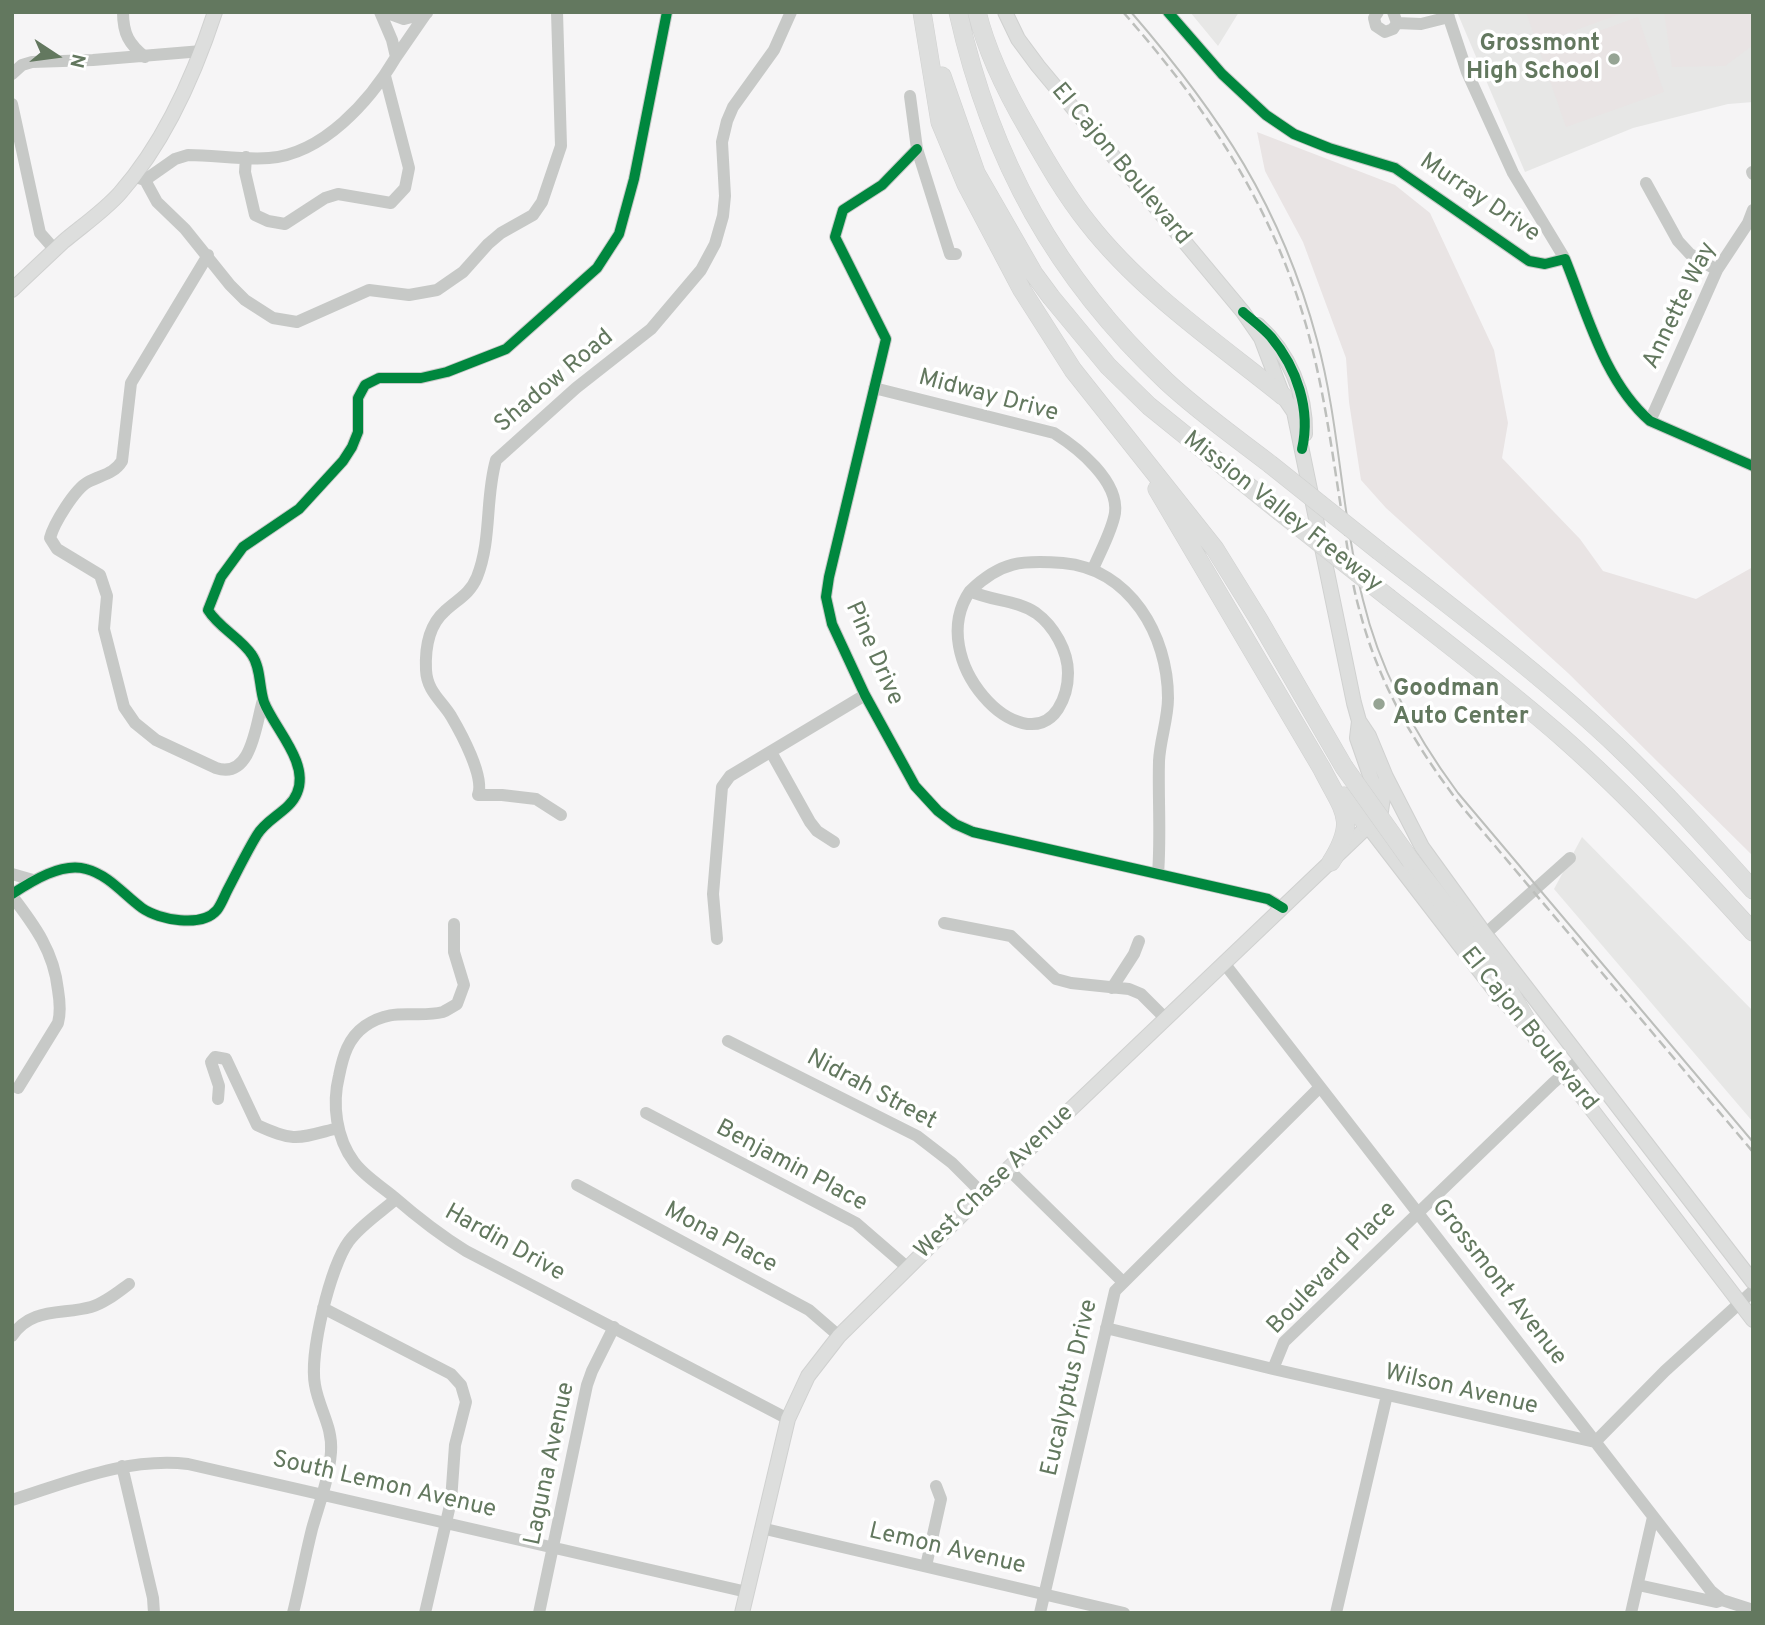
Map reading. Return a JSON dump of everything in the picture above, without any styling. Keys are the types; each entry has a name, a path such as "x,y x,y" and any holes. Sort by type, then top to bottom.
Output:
{"highway":[{"path":"922,12 940,122 966,184 1021,290 1050,336 1189,514 1237,582 1344,767 1416,854 1500,977 1537,1038"},
{"name":"Mission Valley Freeway","path":"922,12 952,109 976,173 1034,274 1083,337 1149,405 1505,689 1598,770 1753,932"},
{"name":"Mission Valley Freeway","path":"958,12 966,47 998,141 1036,220 1055,251 1104,316 1168,383 1521,662 1598,729 1676,805 1753,890"},
{"path":"977,12 995,62 1017,109 1071,201 1090,225 1121,260 1169,304 1283,396"},
{"path":"1136,449 1322,769 1347,818 1343,843 1331,862"},
{"path":"1322,769 1368,826"}],"main road":[{"path":"12,290 139,178 202,51 215,12"},
{"name":"El Cajon Boulevard","path":"1005,12 1018,39 1038,66 1243,312 1261,338 1283,396 1294,412 1347,676 1359,721 1369,736 1416,854 1485,934 1753,1282"},
{"name":"El Cajon Boulevard","path":"1243,312 1271,337 1293,374 1306,411 1302,449"},
{"name":"El Cajon Boulevard","path":"1359,721 1357,738 1373,784 1368,826 1495,992 1537,1038 1753,1320"},
{"name":"West Chase Avenue","path":"742,1613 788,1419 808,1376 839,1336 1008,1169 1368,826 1381,811 1386,777"},
{"path":"1368,826 1390,825 1416,854"}],"street":[{"path":"123,12 125,31 132,47 145,57"},
{"path":"383,12 404,19 427,12"},
{"path":"383,12 396,57"},
{"path":"427,12 385,76 363,103 314,144 284,156 188,155 139,178 157,202 208,255 230,285 245,300 273,318 297,322 369,290 423,294 450,282 501,233 533,215 542,202 561,146 557,12"},
{"path":"18,1088 58,1023 61,1013 56,970 50,951 12,895 33,880 69,868 85,868 102,875 145,910 171,919 197,920 217,910 259,832 297,795 301,780 298,765 287,741 274,724 263,700 252,655 208,610 221,577 243,547 299,509 343,461 358,432 358,398 366,385 379,379 421,378 447,372 506,349 597,268 618,233 634,179 667,12"},
{"name":"Shadow Road","path":"561,815 536,799 478,795 481,789 479,776 464,742 450,714 429,686 426,646 436,621 444,611 468,594 477,578 484,554 496,460 576,388 651,329 701,270 715,244 723,216 725,196 722,142 727,121 733,107 774,50 791,12"},
{"name":"Murray Drive","path":"1168,12 1222,74 1266,115 1294,134 1329,148 1395,168 1529,261 1545,264 1565,259 1607,362 1640,413 1650,421 1753,466"},
{"path":"1378,12 1374,22 1381,31 1393,29 1395,18 1420,24 1448,15 1467,72 1513,173 1565,259"},
{"path":"12,74 22,65 32,62 145,57 202,51"},
{"path":"246,157 245,173 255,215 268,221 285,223 326,198 338,194 391,203 405,188 409,168 385,76"},
{"path":"910,96 917,149 950,254 956,254"},
{"path":"12,104 40,233 55,250"},
{"name":"Pine Drive","path":"917,149 882,185 843,210 835,237 886,340 826,597 832,624 865,695 915,786 938,811 955,824 973,832 1268,899 1283,908"},
{"path":"1646,183 1678,241 1690,254 1717,270"},
{"name":"Annette Way","path":"1650,421 1717,270 1748,223 1753,210"},
{"path":"208,255 131,383 122,461 118,468 87,482 77,491 50,534 57,550 100,575 107,596 104,629 124,707 135,723 156,740 216,768 226,771 235,769 246,758 263,700"},
{"name":"Midway Drive","path":"874,388 1055,433 1072,444 1107,481 1113,494 1115,516 1093,569"},
{"path":"970,591 984,598 1032,611 1054,631 1066,661 1068,684 1060,706 1048,719 1033,724 1018,721 985,701 971,681 962,662 958,633 959,614 970,591 989,573 1010,565 1040,561 1077,564 1093,569 1110,578 1135,601 1158,641 1166,668 1168,706 1159,757 1158,874"},
{"path":"717,939 713,894 722,787 730,776 865,695"},
{"path":"771,752 810,822 817,831 834,842"},
{"path":"1485,934 1570,858"},
{"path":"12,874 33,880"},
{"path":"944,923 1011,936 1056,979 1129,989 1141,994 1166,1019"},
{"name":"Hardin Drive","path":"454,924 454,952 464,985 457,1004 443,1012 396,1013 373,1021 352,1039 344,1052 335,1090 338,1128 354,1163 436,1232 466,1251 788,1419"},
{"path":"1112,988 1134,954 1139,941"},
{"name":"Grossmont Avenue","path":"1224,963 1711,1591 1722,1600 1753,1610"},
{"name":"Nidrah Street","path":"728,1041 917,1136 952,1163 983,1194"},
{"path":"218,1100 219,1086 211,1062 220,1056 226,1059 257,1125 296,1139 338,1128"},
{"name":"Boulevard Place","path":"1273,1369 1284,1342 1582,1058"},
{"name":"Eucalyptus Drive","path":"1040,1613 1115,1291 1320,1087"},
{"name":"Benjamin Place","path":"646,1113 856,1223 908,1268"},
{"path":"1008,1169 1123,1282"},
{"name":"Mona Place","path":"577,1185 809,1310 839,1336"},
{"path":"293,1613 330,1469 332,1441 314,1383 315,1351 323,1308 342,1253 350,1240 396,1199"},
{"path":"12,1336 28,1319 49,1312 68,1312 95,1306 129,1284"},
{"path":"1595,1442 1665,1371 1753,1291"},
{"path":"323,1308 451,1374 461,1385 466,1402 455,1445 451,1501 425,1613"},
{"name":"Laguna Avenue","path":"540,1613 587,1385 614,1327"},
{"name":"Wilson Avenue","path":"1106,1328 1595,1442"},
{"path":"1336,1613 1387,1395"},
{"name":"South Lemon Avenue","path":"12,1500 122,1466 168,1461 447,1521 747,1592"},
{"path":"122,1466 153,1598 154,1613"},
{"path":"926,1566 941,1499 936,1486"},
{"path":"1632,1613 1653,1517"},
{"name":"Lemon Avenue","path":"761,1528 1124,1613"},
{"path":"1638,1585 1716,1602 1722,1600"}],"shaded area":[{"path":"1190,12 1239,12 1218,46"},
{"name":"Grossmont High School","path":"1457,12 1753,12 1753,102 1728,104 1633,128 1525,172"},
{"path":"1526,12 1626,12 1537,44"},
{"path":"1664,12 1753,12 1753,45 1725,66 1672,67"},
{"path":"1638,17 1664,92 1566,127 1540,52"},
{"path":"1257,132 1395,185 1430,213 1494,350 1508,423 1502,458 1580,539 1603,571 1696,599 1753,567 1753,856 1568,673 1386,508 1361,480 1349,402 1346,358 1303,242 1265,171"},
{"path":"1582,837 1753,1011 1753,1122 1554,889"}],"tram line":[{"path":"1131,12 1193,88 1244,164 1285,247 1302,292 1325,372 1350,535 1370,626 1389,677 1414,725 1458,793 1753,1142"}],"railway":[{"path":"1123,12 1181,83 1232,158 1255,198 1292,281 1319,378 1358,603 1368,639 1401,715 1430,763 1463,808 1753,1152"}],"cycle path":[{"path":"12,894 57,870 77,868 102,876 142,908 159,916 180,920 201,919 217,910 257,835 294,799 300,782 295,758 264,702 255,660 242,643 208,610 221,577 243,547 299,509 343,461 358,432 358,398 365,385 379,378 421,378 447,372 506,349 597,268 619,234 634,179 667,12"},
{"path":"1168,12 1222,74 1266,115 1294,134 1329,148 1395,168 1529,261 1545,264 1565,259 1598,345 1620,386 1634,405 1650,421 1753,466"},
{"path":"917,149 882,185 843,210 835,237 886,339 826,597 832,624 865,695 915,786 938,811 955,824 973,832 1268,899 1283,908"},
{"path":"1243,312 1271,337 1295,376 1305,419 1302,449"}],"place":[{"name":"Grossmont High School","path":"1614,59"},
{"name":"Goodman Auto Center","path":"1379,704"}]}
